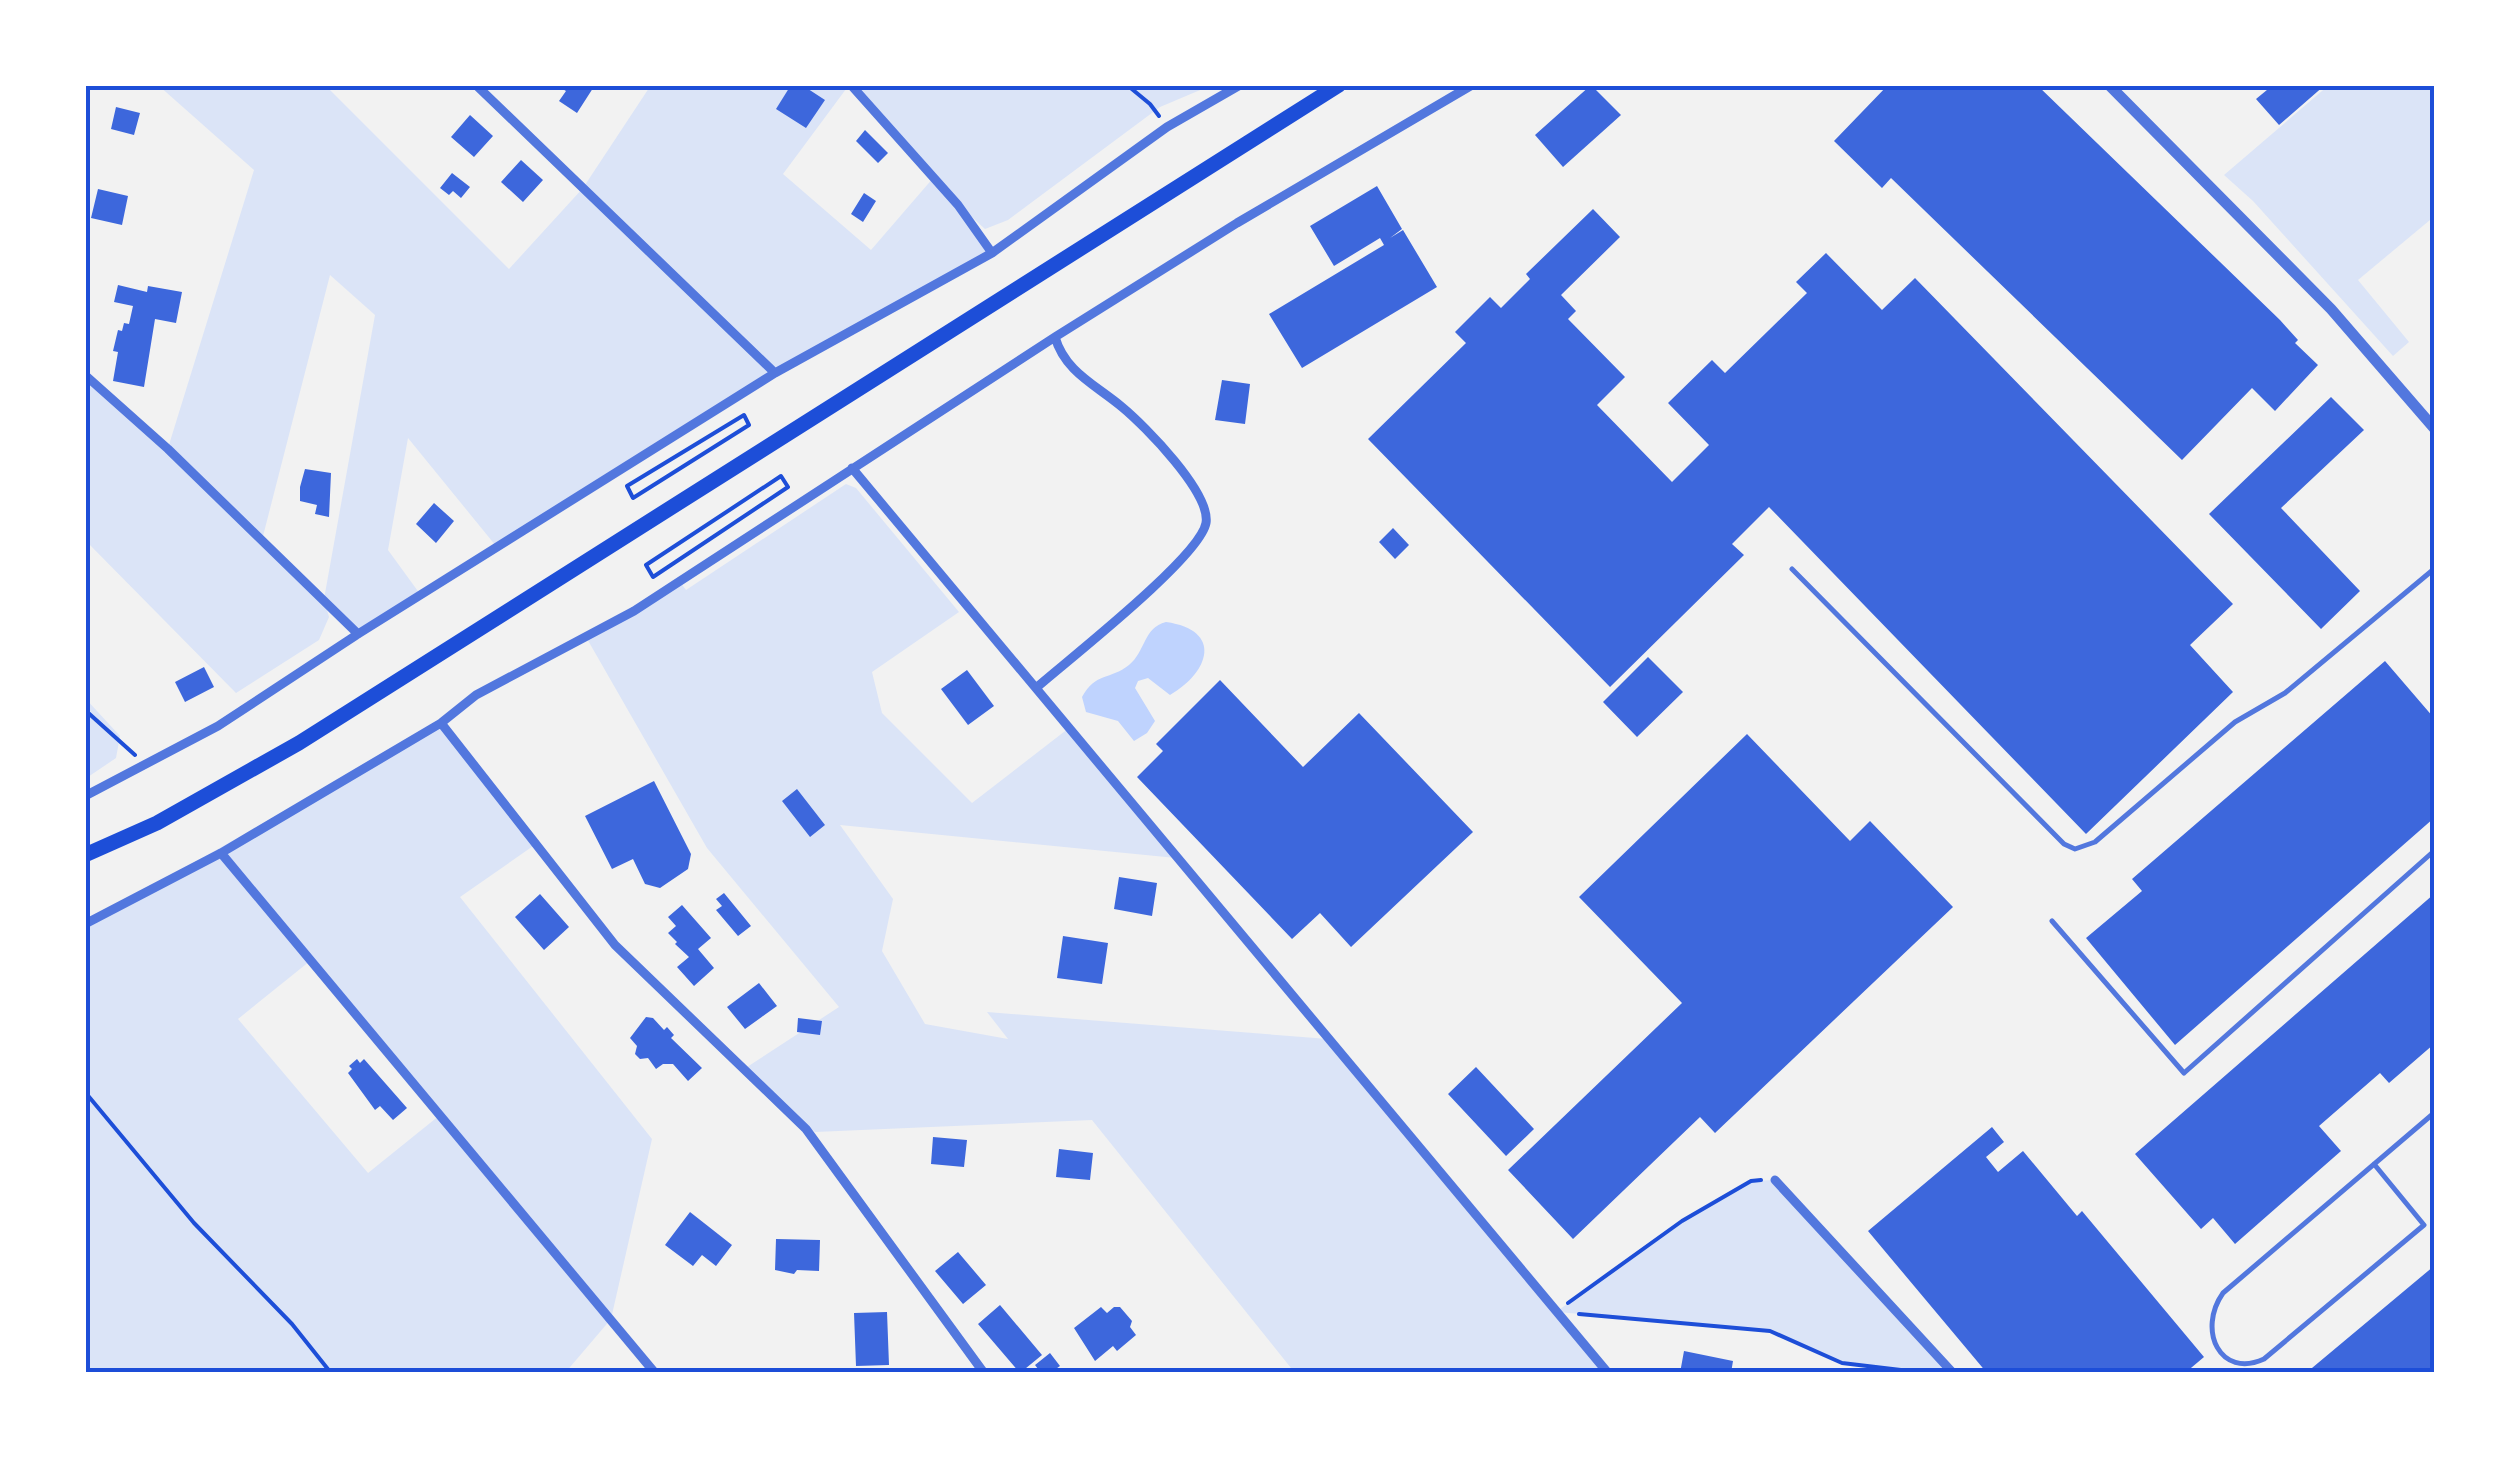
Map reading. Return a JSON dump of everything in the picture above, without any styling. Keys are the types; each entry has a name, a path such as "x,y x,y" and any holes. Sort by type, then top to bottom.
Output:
{"highway":[{"path":"85,856 157,823 299,744 1339,85"}],"street":[{"path":"476,85 775,373"},
{"path":"851,85 958,205 992,253"},
{"path":"85,796 218,726 775,373 992,253 1167,127 1240,85"},
{"path":"85,924 221,853 441,723 476,696 634,611 1055,337 1472,85"},
{"path":"2109,85 2331,309 2434,428"},
{"path":"1036,688 1174,566 1199,539 1206,523 1205,506 1182,472 1125,410 1068,367 1055,337"},
{"path":"85,375 168,449 358,634"},
{"path":"852,468 1608,1373"},
{"path":"441,723 615,944 806,1129 984,1373"},
{"path":"221,853 655,1373"},
{"path":"1776,1180 1953,1373"}],"lane":[{"path":"1792,569 2064,844 2075,849 2095,842 2235,722 2285,693 2434,569"},
{"path":"2052,921 2184,1074 2434,851"},
{"path":"2374,1164 2424,1225 2264,1358 2244,1363 2224,1354 2211,1335 2210,1324 2223,1294 2374,1164 2434,1113"}],"path":[{"path":"1127,85 1150,104 1167,127"},
{"path":"744,415 749,425 634,498 627,486 719,430 744,415"},
{"path":"781,476 788,487 766,503 653,577 646,565 781,476"},
{"path":"85,710 146,765"},
{"path":"85,1092 194,1223 292,1324 331,1373"},
{"path":"1556,1312 1682,1221 1751,1181 1776,1180"},
{"path":"1556,1312 1770,1331 1842,1364 1926,1373"}],"shaded area":[{"path":"158,85 325,85 509,269 583,188 651,85 849,85 783,174 871,250 934,177 851,85 1212,85 1160,107 1008,220 985,229 963,209 992,253 775,373 496,546 408,438 388,550 420,594 358,634 325,603 329,617 319,640 236,693 85,540 85,375 168,448 254,170","holes":["330,275 375,315 324,599 262,540"]},
{"path":"2329,85 2434,85 2434,224 2430,220 2358,280 2409,342 2393,356 2253,201 2224,175"},
{"path":"846,484 856,488 959,612 872,672 882,713 972,803 1069,728 1176,858 840,825 893,899 882,951 925,1024 1008,1039 987,1012 1328,1039 1556,1312 1682,1221 1751,1181 1775,1180 1953,1373 1842,1363 1770,1331 1558,1312 1606,1371 1295,1373 1092,1120 815,1132 744,1069 839,1007 707,848 586,637 680,582 686,590"},
{"path":"85,698 120,736 116,758 85,779"},
{"path":"441,723 536,844 460,897 652,1139 611,1319 565,1373 85,1373 85,924","holes":["310,961 440,1115 368,1173 238,1019"]}],"water":[{"path":"1166,622 1196,634 1204,653 1194,675 1170,695 1148,678 1138,681 1135,688 1155,721 1147,733 1134,741 1118,721 1086,712 1082,697 1098,680 1129,665 1153,629"}],"building":[{"path":"556,85 595,85 577,113 559,101 566,91"},
{"path":"791,85 802,85 825,100 806,128 776,109"},
{"path":"1591,85 1621,115 1563,167 1535,135"},
{"path":"1888,85 2037,85 2280,320 2298,340 2295,343 2318,365 2275,411 2252,388 2182,460 1891,178 1882,188 1834,141"},
{"path":"2273,85 2325,85 2279,125 2256,99"},
{"path":"116,107 140,113 134,135 111,129"},
{"path":"470,115 493,136 474,157 451,137"},
{"path":"865,130 888,153 878,163 856,141"},
{"path":"521,160 543,180 523,202 501,182"},
{"path":"452,173 470,187 461,198 440,188"},
{"path":"1377,186 1402,229 1390,238 1403,230 1437,287 1302,368 1269,314 1384,245 1380,238 1334,266 1310,226"},
{"path":"98,189 128,196 122,225 91,218"},
{"path":"864,193 876,201 863,222 851,214"},
{"path":"1593,209 1620,237 1561,295 1576,311 1568,319 1625,377 1597,405 1672,482 1709,445 1668,403 1712,360 1725,373 1807,293 1796,282 1826,253 1882,310 1915,278 2233,604 2190,645 2233,692 2086,834 1769,507 1732,544 1744,555 1610,687 1368,439 1466,343 1455,332 1490,297 1501,308 1530,279 1526,274"},
{"path":"118,285 147,292 148,286 182,292 176,323 155,319 144,387 113,381 118,330 122,331 124,323 129,324 133,306 114,302"},
{"path":"1222,380 1250,384 1245,424 1215,420"},
{"path":"2331,397 2364,430 2281,508 2360,591 2321,629 2209,514"},
{"path":"305,469 331,473 329,517 315,514 317,505 300,501"},
{"path":"434,503 454,521 436,543 416,524"},
{"path":"1393,528 1409,545 1395,559 1379,542"},
{"path":"1648,657 1683,692 1637,737 1603,702"},
{"path":"2385,661 2434,718 2434,818 2175,1045 2086,938 2142,891 2132,879"},
{"path":"204,667 214,687 185,702 175,682"},
{"path":"967,670 994,706 968,725 941,689"},
{"path":"1220,680 1303,767 1359,713 1473,832 1351,947 1320,913 1292,939 1137,777 1163,751 1156,744"},
{"path":"1747,734 1850,841 1870,821 1953,907 1715,1133 1700,1117 1573,1239 1508,1170 1682,1003 1579,897"},
{"path":"654,781 691,854 688,869 660,888 645,884 633,859 612,869 585,816"},
{"path":"797,789 825,825 810,837 782,801"},
{"path":"1119,877 1157,883 1152,916 1114,909"},
{"path":"724,893 751,926 738,936 716,910 722,906 716,899"},
{"path":"540,894 569,927 544,950 515,917"},
{"path":"2434,894 2434,1044 2389,1083 2380,1073 2319,1126 2341,1151 2235,1244 2213,1218 2201,1229 2135,1154"},
{"path":"682,905 711,938 698,949 714,968 694,986 677,967 689,957 668,933 676,926 668,917"},
{"path":"1063,936 1108,943 1102,984 1057,978"},
{"path":"759,983 777,1006 745,1029 727,1007"},
{"path":"646,1017 653,1018 664,1030 667,1027 674,1035 671,1038 702,1068 688,1081 673,1064 656,1069 648,1058 640,1059 635,1054 637,1046 630,1038"},
{"path":"798,1018 822,1021 820,1035 797,1032"},
{"path":"357,1059 360,1063 364,1059 407,1108 393,1120 380,1106 375,1110 348,1073"},
{"path":"1476,1067 1534,1129 1506,1156 1448,1094"},
{"path":"1992,1127 2004,1142 1986,1157 1998,1172 2023,1151 2077,1216 2082,1211 2204,1357 2185,1373 1987,1373 1868,1231"},
{"path":"933,1137 967,1140 964,1167 931,1164"},
{"path":"1059,1149 1093,1153 1090,1180 1056,1177"},
{"path":"690,1212 732,1245 716,1266 702,1255 693,1266 665,1245"},
{"path":"776,1239 820,1240 819,1271 797,1270 794,1274 775,1270"},
{"path":"958,1252 986,1285 963,1304 935,1271"},
{"path":"2434,1266 2434,1373 2306,1373"},
{"path":"1000,1305 1042,1355 1020,1373 978,1324"},
{"path":"1101,1307 1107,1313 1120,1307 1132,1321 1130,1327 1136,1335 1117,1351 1113,1346 1095,1361 1074,1328"},
{"path":"887,1312 889,1365 856,1366 854,1313"},
{"path":"1684,1351 1733,1361 1731,1373 1680,1373"},
{"path":"1050,1353 1060,1366 1050,1373 1041,1373 1035,1365"}]}
